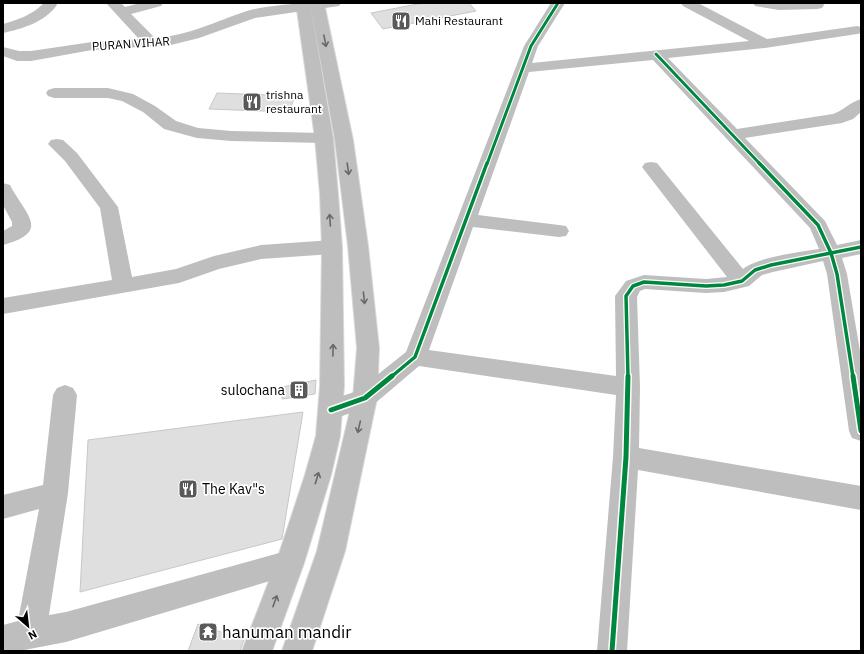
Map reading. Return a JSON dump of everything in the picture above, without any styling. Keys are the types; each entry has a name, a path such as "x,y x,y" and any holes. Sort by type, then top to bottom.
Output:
{"street":[{"path":"3,29 19,24 42,13 50,5 49,3"},
{"path":"117,8 156,3"},
{"path":"331,410 365,398 415,357 531,46 558,3"},
{"path":"688,3 765,44"},
{"path":"760,3 779,6 817,5"},
{"path":"257,651 290,563 318,475 328,436 331,410 333,332 332,247 315,4"},
{"path":"297,651 330,551 365,398 368,348 358,246 344,140 315,4"},
{"name":"PURAN VIHAR","path":"3,51 17,56 31,56 92,46 171,41 194,35 252,14 315,4"},
{"path":"117,8 152,43"},
{"path":"524,68 765,44 857,30"},
{"path":"656,54 818,225 831,253 837,274 861,431"},
{"path":"54,93 108,93 127,97 149,109 170,125 197,132 231,136 324,138"},
{"path":"732,134 847,116 861,104"},
{"path":"57,144 71,157 109,207 123,286"},
{"path":"651,167 742,281"},
{"path":"3,189 22,222 22,229 3,238"},
{"path":"467,220 559,231"},
{"path":"3,306 179,276 214,263 260,252 332,247"},
{"path":"612,651 626,457 628,387 626,296 633,286 644,282 706,286 724,285 742,281 754,270 771,265 861,247"},
{"path":"415,357 628,387"},
{"path":"30,633 55,493 65,395"},
{"path":"626,457 861,498"},
{"path":"3,506 55,493"},
{"path":"3,640 30,633 66,627 290,563"}],"building":[{"name":"Mahi Restaurant","path":"423,3 469,3 476,11 383,29 371,13"},
{"name":"trishna restaurant","path":"217,93 295,96 289,112 209,109"},
{"name":"sulochana","path":"316,380 315,394 282,399 282,387"},
{"name":"The Kav\"s","path":"303,412 282,539 80,592 88,440"},
{"name":"hanuman mandir","path":"198,624 244,640 240,651 188,651"}],"cycle path":[{"path":"331,410 365,398 415,357 531,46 558,3"},
{"path":"656,54 818,225 831,253 837,274 861,431"},
{"path":"612,651 626,457 628,387 626,296 633,286 644,282 706,286 724,285 742,281 755,270 771,265 861,247"}],"place":[{"name":"Mahi Restaurant","path":"401,21"},
{"name":"trishna restaurant","path":"252,102"},
{"name":"sulochana","path":"299,390"},
{"name":"The Kav\"s","path":"188,489"},
{"name":"hanuman mandir","path":"208,632"}]}
